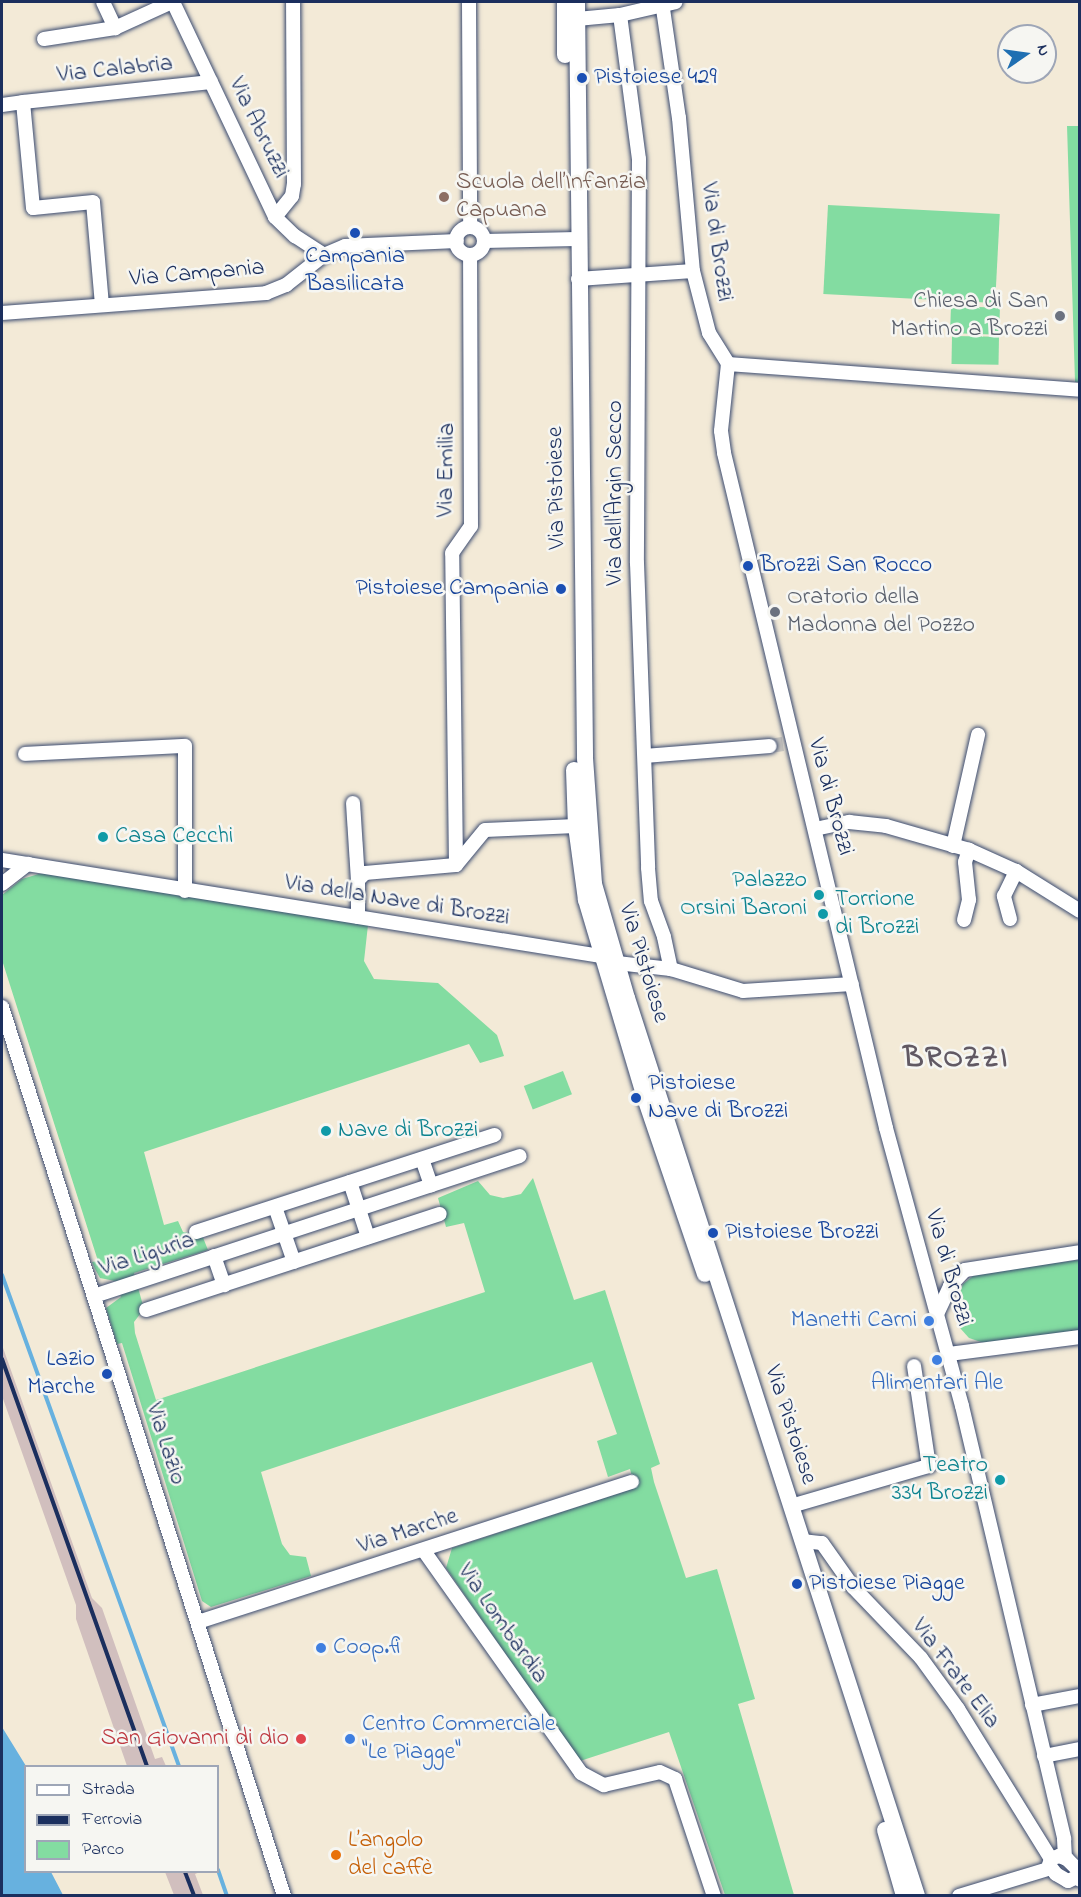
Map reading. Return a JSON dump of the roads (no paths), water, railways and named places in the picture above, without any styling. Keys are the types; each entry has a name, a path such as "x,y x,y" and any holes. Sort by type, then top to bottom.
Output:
{"main road":[{"name":"Via Pistoiese","path":"566,2 572,239 576,826 583,887 791,1506 917,1896"},
{"name":"Via Pistoiese","path":"577,2 572,239 579,279 587,824 594,884 609,960 904,1896"}],"street":[{"path":"104,2 115,28"},
{"path":"44,39 115,28 173,2"},
{"name":"Via Abruzzi","path":"173,2 275,217 290,232 324,255"},
{"path":"275,217 292,196 294,184 294,2"},
{"path":"469,2 470,227"},
{"path":"577,19 620,15 676,2"},
{"name":"Via di Brozzi","path":"662,4 679,118 693,271 709,333 728,364 722,441 782,744 815,828 886,1128 949,1354 1064,1839 1056,1862"},
{"name":"Via dell'Argin Secco","path":"620,15 639,159 642,275 637,563 651,901 664,938 671,969"},
{"name":"Via Calabria","path":"2,105 211,82"},
{"path":"23,102 33,208 93,202 102,305"},
{"path":"470,227 481,233 484,241 478,252 470,255 462,252 456,242 459,233 470,227"},
{"path":"484,241 572,239"},
{"name":"Via Campania","path":"2,313 266,293 286,285 324,255 355,245 456,242"},
{"name":"Via Emilia","path":"456,865 452,553 471,526 470,255"},
{"path":"579,279 693,271"},
{"path":"728,364 1080,390"},
{"path":"953,846 978,735"},
{"path":"645,756 782,744"},
{"path":"26,754 184,746 185,891"},
{"path":"353,803 358,917"},
{"path":"815,828 859,822 886,826 969,850 1016,871 1080,911"},
{"path":"358,880 373,870 456,865 485,830 576,826"},
{"path":"964,920 969,900 965,862 969,850"},
{"name":"Via della Nave di Brozzi","path":"2,860 671,969 744,991 852,984"},
{"path":"2,884 28,864"},
{"path":"1010,919 1004,896 1016,871"},
{"name":"Via Lazio","path":"2,1007 284,1896"},
{"name":"Via Liguria","path":"196,1232 495,1135"},
{"name":"Via Liguria","path":"94,1296 520,1156"},
{"path":"422,1159 431,1185"},
{"path":"350,1182 368,1237"},
{"path":"275,1207 294,1262"},
{"path":"146,1310 440,1214"},
{"path":"938,1312 950,1286 965,1270 1080,1252"},
{"name":"Via Liguria","path":"214,1256 224,1285"},
{"path":"949,1354 1080,1338"},
{"path":"791,1506 929,1466 914,1366"},
{"name":"Via Marche","path":"198,1622 424,1551 632,1482"},
{"name":"Via Frate Elia","path":"802,1541 822,1543 853,1587 915,1651 958,1709 1056,1862"},
{"name":"Via Lombardia","path":"424,1551 581,1773 604,1785 660,1772 675,1779 714,1896"},
{"path":"1032,1705 1080,1696"},
{"path":"1044,1756 1080,1749"},
{"path":"959,1896 1056,1862 1078,1874"}],"water":[{"path":"2,1727 25,1765 24,1873 52,1873 63,1895 2,1895"}],"waterway":[{"path":"2,1275 179,1765"},
{"path":"219,1873 227,1896"}],"tunnel":[{"path":"770,746 783,744"}],"railway":[{"path":"2,1359 147,1765"},
{"path":"185,1873 194,1896"}],"place":[{"name":"Pistoiese 429","path":"582,78"},
{"name":"Scuola dell’Infanzia Capuana","path":"444,197"},
{"name":"Campania Basilicata","path":"355,233"},
{"name":"Chiesa di San Martino a Brozzi","path":"1060,316"},
{"name":"Brozzi San Rocco","path":"748,566"},
{"name":"Pistoiese Campania","path":"561,589"},
{"name":"Oratorio della Madonna del Pozzo","path":"775,612"},
{"name":"Casa Cecchi","path":"103,837"},
{"name":"Palazzo Orsini Baroni","path":"819,895"},
{"name":"Torrione di Brozzi","path":"823,914"},
{"name":"Pistoiese Nave di Brozzi","path":"636,1098"},
{"name":"Nave di Brozzi","path":"326,1131"},
{"name":"Pistoiese Brozzi","path":"713,1233"},
{"name":"Manetti Carni","path":"929,1321"},
{"name":"Alimentari Ale","path":"937,1360"},
{"name":"Lazio Marche","path":"107,1374"},
{"name":"Teatro 334 Brozzi","path":"1000,1480"},
{"name":"Pistoiese Piagge","path":"797,1584"},
{"name":"Coop.fi","path":"321,1648"},
{"name":"San Giovanni di dio","path":"301,1739"},
{"name":"Centro Commerciale \"Le Piagge\"","path":"350,1739"},
{"name":"L’angolo del caffè","path":"336,1855"}],"district":[{"name":"BROZZI","path":"956,1059"}]}
